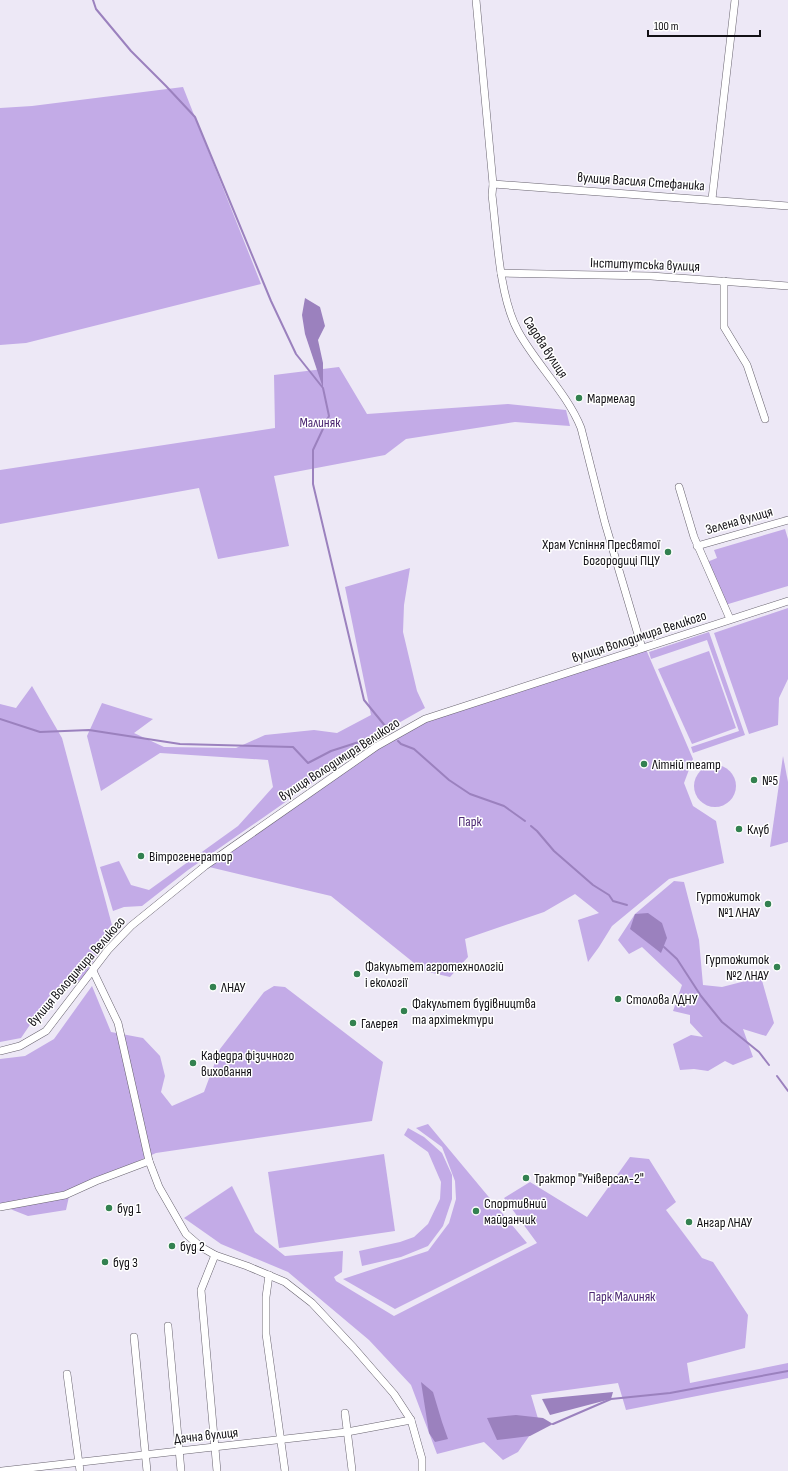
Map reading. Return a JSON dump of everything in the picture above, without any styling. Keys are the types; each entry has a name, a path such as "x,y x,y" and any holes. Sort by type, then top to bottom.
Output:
{"street":[{"name":"Садова вулиця","path":"476,0 493,184 492,195 501,273 508,307 518,332 536,360 575,413 581,428 605,523 642,648"},
{"path":"712,199 735,0"},
{"name":"вулиця Василя Стефаника","path":"493,184 712,199 788,206"},
{"name":"Інститутська вулиця","path":"501,273 651,276 788,286"},
{"path":"724,281 724,327 747,365 765,419"},
{"name":"Зелена вулиця","path":"679,487 697,546 730,620"},
{"name":"Зелена вулиця","path":"697,546 788,520"},
{"name":"вулиця Володимира Великого","path":"0,1051 20,1046 46,1031 108,950 131,926 205,866 377,746 425,719 788,601"},
{"path":"93,971 118,1023 149,1161 159,1187 186,1234 200,1247 215,1255 247,1266 285,1282 312,1303 394,1394 411,1420 420,1453 422,1471"},
{"path":"0,1207 65,1195 96,1181 149,1161"},
{"path":"215,1255 201,1290 217,1471"},
{"path":"268,1275 266,1297 266,1334 285,1471"},
{"path":"168,1326 181,1471"},
{"path":"134,1337 147,1471"},
{"path":"68,1374 80,1471"},
{"path":"345,1413 352,1470"},
{"name":"Дачна вулиця","path":"2,1471 347,1432 411,1420"}],"green space":[{"path":"183,87 261,284 26,343 0,345 0,108 32,106"},
{"name":"Малиняк","path":"339,367 367,414 508,404 566,410 570,426 515,422 406,439 385,455 274,476 289,546 218,559 199,488 0,524 0,470 275,428 274,375"},
{"path":"785,529 788,539 788,586 725,605 707,562 717,558 714,550"},
{"path":"410,568 404,605 403,632 417,691 425,708 381,733 188,870 142,906 124,907 113,911 100,867 119,861 131,885 149,890 238,826 273,787 268,760 160,753 101,791 87,736 102,703 153,719 134,733 164,747 236,748 265,735 314,730 337,733 371,715 345,587"},
{"path":"788,608 788,679 779,698 778,725 749,734 714,633"},
{"path":"709,632 745,735 693,753 691,747 739,731 707,640 651,659 649,652"},
{"name":"Парк","path":"645,647 693,759 684,783 693,806 716,821 724,863 669,879 612,926 588,962 578,920 599,913 575,894 544,912 465,939 468,957 450,977 424,971 331,896 205,866 377,746 425,719"},
{"path":"709,651 736,728 692,744 658,669"},
{"path":"32,686 62,738 113,929 82,979 53,991 21,1038 0,1042 0,704 16,708"},
{"path":"783,756 788,782 788,842 770,847"},
{"path":"711,765 719,765 727,768 733,774 736,786 733,798 727,804 719,807 711,807 703,804 697,798 694,790 694,782 697,774 703,768"},
{"path":"674,881 684,882 699,940 703,985 722,987 761,977 774,1023 766,1036 743,1029 753,1057 733,1065 725,1061 708,1071 694,1069 680,1070 673,1044 691,1035 703,1037 690,1023 690,1015 673,1011 682,985 642,947 629,954 618,940 635,914"},
{"path":"92,986 111,1032 143,1038 160,1056 165,1076 161,1092 172,1106 204,1092 220,1049 264,992 274,986 285,987 383,1062 372,1121 156,1153 70,1192 66,1210 28,1216 5,1207 0,1208 0,1059 25,1056 54,1039"},
{"name":"Спортивний майданчик","path":"428,1124 527,1243 395,1309 343,1279 428,1251 449,1223 456,1199 455,1181 442,1147 416,1128"},
{"path":"408,1128 424,1137 442,1153 452,1175 452,1199 443,1226 428,1246 401,1257 362,1266 359,1251 400,1242 414,1237 428,1224 440,1199 441,1182 428,1152 404,1135"},
{"path":"384,1154 395,1231 279,1248 268,1172"},
{"name":"Парк Малиняк","path":"630,1157 649,1159 676,1202 666,1210 702,1258 713,1262 748,1315 745,1348 687,1363 690,1383 788,1363 788,1378 626,1410 618,1383 531,1395 539,1422 518,1452 503,1460 484,1442 437,1454 411,1385 369,1340 288,1272 221,1244 184,1218 232,1186 255,1232 285,1256 343,1251 342,1272 334,1277 336,1281 394,1316 537,1243 504,1198 530,1182 587,1217"}],"shaded area":[{"path":"305,298 320,307 325,326 318,340 323,363 323,388 305,334 302,315"},
{"path":"648,913 662,923 667,938 661,953 630,929 635,914"},
{"path":"421,1382 433,1392 448,1439 435,1442 429,1433"},
{"path":"613,1392 611,1399 550,1415 542,1399"},
{"path":"516,1415 543,1418 553,1424 530,1436 497,1440 487,1418"}],"waterway":[{"path":"0,719 40,732 89,730 180,744 293,747 308,763 331,751 390,732 364,700 313,484 313,450 329,416 323,388 296,354 271,301 195,117 131,51 96,9 93,0"},
{"path":"398,741 401,744 414,749 449,780 470,794 504,806 525,821"},
{"path":"531,826 554,851 593,885 609,895 613,901 627,905"},
{"path":"664,947 677,959 701,996 722,1022 759,1052 769,1065"},
{"path":"777,1076 788,1091"},
{"path":"553,1424 611,1399 670,1393 788,1371"}],"place":[{"name":"Мармелад","path":"579,398"},
{"name":"Храм Успіння Пресвятої Богородиці ПЦУ","path":"668,552"},
{"name":"Літній театр","path":"644,764"},
{"name":"№5","path":"754,780"},
{"name":"Клуб","path":"739,829"},
{"name":"Вітрогенератор","path":"141,856"},
{"name":"Гуртожиток №1 ЛНАУ","path":"768,904"},
{"name":"Гуртожиток №2 ЛНАУ","path":"777,967"},
{"name":"Факультет агротехнологій і екології","path":"357,974"},
{"name":"ЛНАУ","path":"213,987"},
{"name":"Столова ЛДНУ","path":"618,999"},
{"name":"Факультет будівництва та архітектури","path":"404,1011"},
{"name":"Галерея","path":"353,1023"},
{"name":"Кафедра фізичного виховання","path":"193,1063"},
{"name":"Трактор \"Універсал-2\"","path":"526,1178"},
{"name":"буд 1","path":"109,1208"},
{"name":"Спортивний майданчик","path":"476,1211"},
{"name":"Ангар ЛНАУ","path":"689,1222"},
{"name":"буд 2","path":"172,1246"},
{"name":"буд 3","path":"105,1262"}]}
